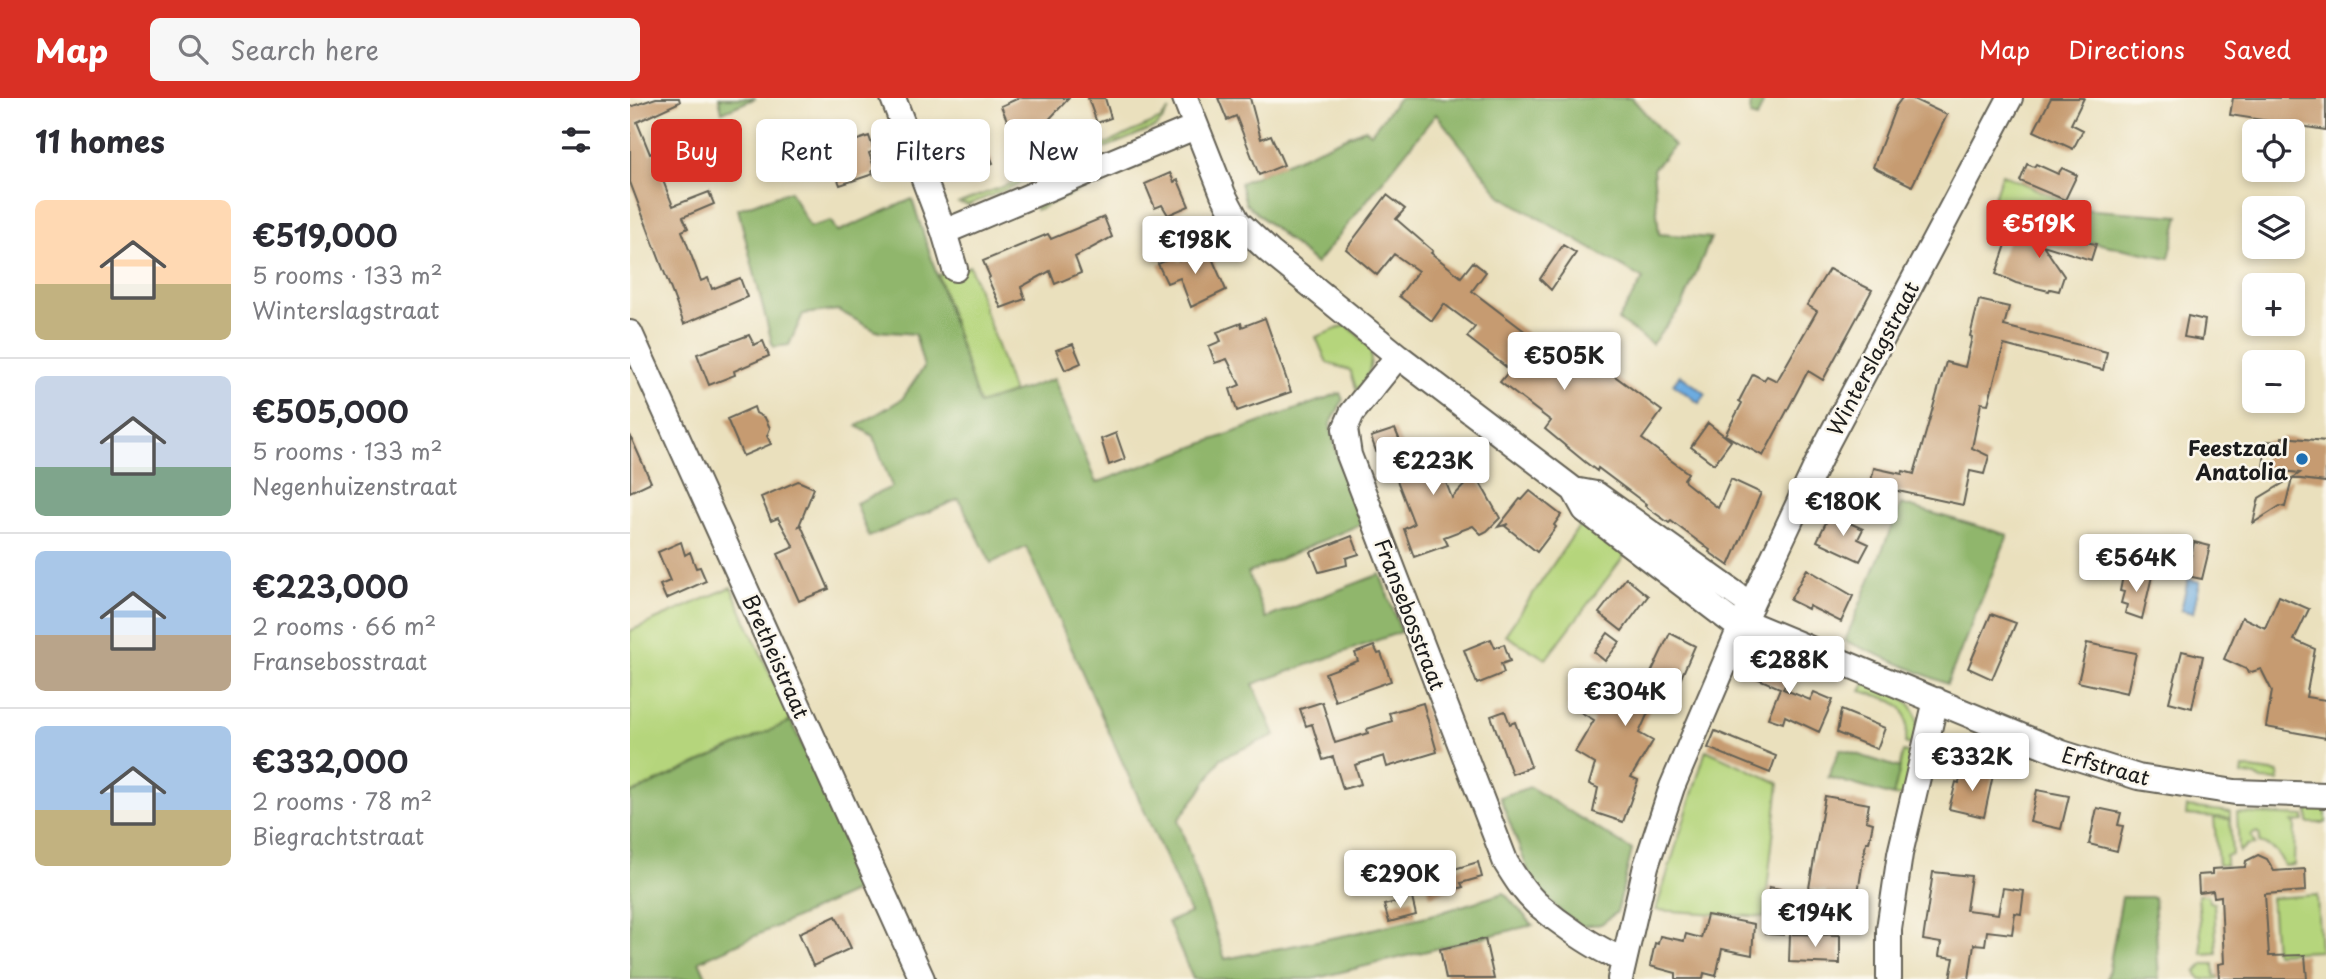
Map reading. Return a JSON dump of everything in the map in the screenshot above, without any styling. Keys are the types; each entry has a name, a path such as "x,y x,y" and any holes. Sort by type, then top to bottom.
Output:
{"street":[{"path":"893,98 944,232 955,269"},
{"path":"1185,98 1223,194 1238,222 1270,252 1398,356"},
{"name":"Winterslagstraat","path":"1621,969 1646,866 1672,787 1745,618 1827,443 2010,98"},
{"path":"944,232 1195,127"},
{"name":"Bretheistraat","path":"630,333 638,376 922,979"},
{"name":"Erfstraat","path":"1398,356 1574,489 1596,494 1745,618 2062,753 2138,777 2249,793 2326,795"},
{"name":"Fransebosstraat","path":"1398,356 1352,413 1345,429 1349,455 1506,863 1535,902 1605,953 1621,969"},
{"path":"1889,979 1888,929 1898,866 1936,700"}],"green space":[{"path":"719,98 756,98 722,112"},
{"path":"1399,98 1632,98 1674,146 1653,169 1659,234 1711,238 1682,306 1652,344 1618,320 1643,279 1501,196 1436,114 1316,264 1246,204 1240,183 1365,129 1371,133"},
{"path":"1751,98 1765,98 1757,118 1750,116"},
{"path":"1169,110 1156,127 1102,149 1102,146 1161,119"},
{"path":"1148,159 1149,161 1102,181 1102,178"},
{"path":"2002,174 2080,209 2066,237 1989,212"},
{"path":"1015,182 1024,182 968,205 959,203"},
{"path":"1093,182 1101,182 1036,210 1036,206"},
{"path":"790,191 810,227 831,221 837,232 912,199 979,404 1054,379 1096,483 1340,393 1343,400 1330,425 1340,466 1361,524 1248,573 1266,618 1380,574 1401,632 1253,684 1275,735 1221,758 1178,820 1225,959 1352,934 1439,913 1504,893 1533,925 1313,979 1193,979 1168,922 1190,913 1026,547 991,563 959,499 869,537 856,503 892,487 873,436 857,426 902,399 924,367 915,334 876,331 838,310 803,314 789,345 773,347 738,209"},
{"path":"2080,209 2179,216 2169,258 2066,237"},
{"path":"970,266 1013,393 979,404 938,275"},
{"path":"1347,325 1371,348 1369,371 1357,391 1350,370 1327,363 1316,337"},
{"path":"1901,504 2008,535 1947,684 1845,641"},
{"path":"1582,522 1625,555 1546,659 1505,635"},
{"path":"731,587 791,721 630,794 630,631"},
{"path":"1866,682 1900,697 1914,710 1917,731 1914,746 1905,743 1907,729 1904,711 1892,701 1861,691"},
{"path":"791,721 867,886 699,961 707,979 630,979 630,794"},
{"path":"1840,749 1900,768 1893,796 1828,777"},
{"path":"1706,750 1779,783 1764,917 1656,910"},
{"path":"1903,752 1913,755 1904,797 1893,796"},
{"path":"2243,768 2278,773 2279,781 2242,775"},
{"path":"1530,787 1632,850 1617,912 1601,924 1582,926 1561,912 1532,881 1500,797"},
{"path":"2315,804 2326,805 2326,823 2308,823 2308,811"},
{"path":"2187,807 2230,812 2230,818 2186,815"},
{"path":"2237,813 2304,816 2304,821 2291,822 2295,823 2294,865 2284,866 2275,851 2259,843 2260,836 2257,832 2251,835 2255,844 2247,845 2239,852"},
{"path":"2214,818 2230,819 2232,855 2226,856 2226,865 2218,865"},
{"path":"2198,895 2208,895 2209,902 2214,903 2217,953 2202,954"},
{"path":"2317,895 2320,951 2275,953 2271,898"},
{"path":"2122,897 2154,897 2159,979 2107,979"},
{"path":"2204,964 2214,964 2215,976 2219,976 2219,979 2200,979 2196,972"}],"water":[{"path":"1680,375 1706,394 1699,403 1673,384"},
{"path":"2188,579 2200,582 2193,613 2181,610"}],"building":[{"path":"656,98 679,98 680,102 637,122 651,154 651,182 664,182 673,206 709,192 714,204 683,217 688,228 682,231 701,281 708,278 712,289 740,278 747,297 684,324 630,182 630,107"},
{"path":"1019,98 1069,98 1049,119 1006,119 1001,106"},
{"path":"1088,98 1105,98 1111,118 1102,121 1096,119"},
{"path":"1218,98 1250,98 1261,139 1271,135 1284,165 1259,175 1236,116 1227,120"},
{"path":"1902,98 1911,98 1947,115 1912,186 1873,167 1896,106"},
{"path":"2051,98 2084,98 2071,124 2083,130 2073,149 2034,131"},
{"path":"2233,98 2326,98 2326,130 2305,127 2305,119 2256,119 2230,115"},
{"path":"869,136 871,175 857,179 857,140"},
{"path":"2027,164 2034,167 2036,164 2058,174 2062,168 2077,175 2065,200 2020,181"},
{"path":"1170,173 1174,182 1178,180 1189,206 1168,215 1162,205 1155,208 1145,184"},
{"path":"1387,195 1405,209 1396,219 1461,277 1473,262 1486,272 1472,291 1531,336 1524,347 1560,374 1578,349 1662,411 1642,439 1688,473 1685,482 1718,508 1731,479 1761,493 1729,566 1671,521 1669,523 1645,506 1646,504 1598,468 1597,471 1545,429 1551,421 1500,382 1510,370 1467,337 1475,327 1444,304 1432,321 1399,296 1418,271 1394,254 1377,275 1346,249"},
{"path":"1104,217 1112,237 1075,257 1081,273 1055,284 1050,271 1021,287 1025,299 1001,308 983,261 1048,234 1051,239"},
{"path":"2010,233 2041,243 2043,234 2096,244 2091,260 2043,245 2064,276 2059,291 2049,291 2016,283 1996,274"},
{"path":"1563,245 1576,253 1551,290 1540,279"},
{"path":"1208,249 1226,290 1191,307 1180,278 1167,283 1158,264 1176,256 1179,261"},
{"path":"1829,269 1872,290 1823,380 1808,371 1763,456 1725,435 1742,403 1739,401 1753,374 1764,380 1767,376 1777,381 1817,311 1807,305"},
{"path":"1979,300 2009,307 2004,326 2107,352 2103,370 2004,345 1988,404 1981,403 1972,448 1989,456 1984,474 1970,471 1963,505 1870,485 1874,468 1914,474 1946,362 1965,367"},
{"path":"2188,316 2205,320 2202,340 2184,337"},
{"path":"1265,318 1291,392 1237,411 1230,389 1240,385 1227,359 1215,363 1209,346 1221,341 1217,332 1241,323 1242,327"},
{"path":"749,335 754,345 763,341 769,356 734,371 735,375 709,385 697,354"},
{"path":"1073,344 1081,363 1065,370 1056,350"},
{"path":"754,407 770,428 767,436 771,444 743,456 727,419"},
{"path":"1708,423 1731,441 1714,464 1691,447"},
{"path":"1395,429 1409,462 1435,454 1452,498 1475,474 1500,518 1481,534 1473,526 1444,537 1448,545 1414,557 1404,529 1414,524 1393,470 1384,474 1371,437"},
{"path":"1116,433 1125,459 1109,465 1101,439"},
{"path":"630,435 651,482 630,492"},
{"name":"Feestzaal Anatolia","path":"2282,437 2326,441 2326,482 2293,478 2300,473 2263,469 2266,441 2281,442"},
{"path":"2292,478 2285,507 2280,506 2253,523 2259,498"},
{"path":"798,481 814,488 799,526 801,525 829,589 799,601 778,554 794,547 778,518 771,521 761,497"},
{"path":"1530,491 1561,515 1554,525 1556,527 1537,552 1505,526 1508,524 1498,527 1520,499"},
{"path":"1830,514 1863,529 1858,539 1869,544 1860,561 1817,541"},
{"path":"1352,536 1359,554 1346,558 1347,565 1319,572 1311,552"},
{"path":"681,542 685,555 690,552 696,568 700,567 706,581 666,599 660,585 670,581 658,552"},
{"path":"2194,542 2210,546 2202,579 2187,576"},
{"path":"1807,569 1853,596 1841,622 1790,600"},
{"path":"2134,573 2152,576 2142,619 2125,613 2127,605 2121,603 2124,592 2120,591 2123,576 2132,578"},
{"path":"1626,578 1648,596 1622,631 1599,613"},
{"path":"2279,596 2309,609 2294,640 2315,649 2306,697 2326,700 2326,738 2266,727 2272,691 2261,669 2248,673 2246,669 2224,659 2242,617 2265,628"},
{"path":"1991,614 2016,623 1992,679 1968,668"},
{"path":"1608,633 1620,642 1605,661 1594,652"},
{"path":"1670,633 1695,646 1670,703 1655,697 1639,733 1653,741 1631,777 1638,780 1623,822 1593,812 1598,788 1589,784 1595,764 1575,752 1594,720 1567,704 1578,685 1597,695 1604,683 1623,695 1627,687 1637,691 1645,673 1650,675"},
{"path":"1491,639 1495,648 1504,644 1510,661 1501,664 1504,673 1477,684 1464,650"},
{"path":"2087,643 2136,653 2127,693 2078,682"},
{"path":"1374,646 1378,654 1381,653 1391,681 1335,701 1325,673 1358,661 1355,653"},
{"path":"2182,651 2203,656 2192,708 2169,702"},
{"path":"1747,654 1790,673 1783,689 1810,700 1814,692 1833,700 1819,732 1785,716 1783,723 1768,718 1780,688 1740,671"},
{"path":"1322,702 1335,743 1368,733 1367,729 1392,721 1389,713 1423,703 1437,752 1387,767 1384,756 1355,765 1361,784 1343,789 1333,757 1323,760 1312,724 1306,726 1300,709"},
{"path":"1841,710 1885,728 1877,749 1837,733"},
{"path":"1505,711 1510,724 1515,722 1531,767 1512,774 1491,716"},
{"path":"1715,731 1776,756 1770,773 1708,748"},
{"path":"1962,768 1993,775 1984,817 1949,809"},
{"path":"2037,790 2069,796 2061,829 2030,822"},
{"path":"1825,796 1869,804 1866,821 1873,823 1869,842 1866,842 1857,899 1826,895 1826,891 1809,888"},
{"path":"2097,808 2121,813 2118,825 2123,826 2117,851 2089,844"},
{"path":"2258,855 2267,859 2274,871 2305,869 2306,891 2265,894 2269,956 2305,955 2307,979 2219,979 2218,964 2224,963 2221,896 2214,897 2213,891 2199,893 2198,875 2212,874 2212,869 2245,867 2246,861"},
{"path":"1478,862 1482,877 1461,883 1463,887 1430,896 1423,871 1442,866 1444,872"},
{"path":"1933,872 1971,876 1966,910 1998,914 2003,888 2024,891 2021,914 2015,913 2012,934 1987,931 1985,945 1974,944 1969,979 1950,979 1954,958 1939,956 1941,943 1923,940"},
{"path":"1769,887 1787,890 1783,916 1784,935 1765,934"},
{"path":"1412,898 1416,915 1389,922 1384,905"},
{"path":"1707,915 1754,924 1752,955 1722,949 1716,976 1704,973 1703,979 1676,979 1676,973 1650,966 1655,943 1658,944 1660,936 1684,941 1686,934 1701,938"},
{"path":"836,916 851,948 813,966 799,933"},
{"path":"1790,934 1840,935 1840,964 1789,962"},
{"path":"1485,939 1494,979 1446,979 1440,949"}],"place":[{"name":"Feestzaal Anatolia","path":"2302,459"}]}
